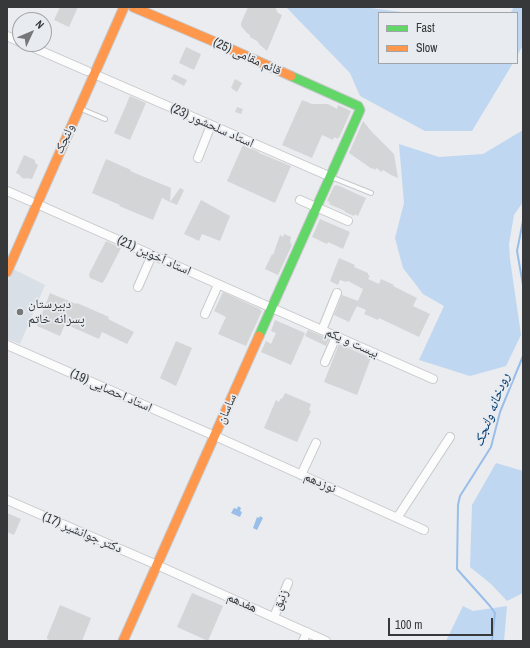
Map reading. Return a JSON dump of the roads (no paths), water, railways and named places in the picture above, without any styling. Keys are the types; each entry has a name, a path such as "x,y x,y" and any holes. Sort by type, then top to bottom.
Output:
{"street":[{"name":"ولنجک","path":"7,272 33,202 90,73 116,7"},
{"name":"ولنجک","path":"7,252 79,108 90,73 124,7"},
{"name":"قائم مقامی (25)","path":"133,7 360,108"},
{"name":"استاد سلحشور (23)","path":"43,52 331,177"},
{"name":"ساسان","path":"123,641 331,177 360,108"},
{"path":"198,158 212,125"},
{"name":"استاد اَخوَين (21)","path":"7,191 272,308"},
{"path":"300,200 348,221"},
{"path":"138,287 152,255"},
{"path":"205,314 218,285"},
{"path":"322,330 337,293"},
{"name":"بیست و یکم","path":"272,308 433,378"},
{"path":"325,362 336,336"},
{"name":"استاد احصایی (19)","path":"7,345 215,436"},
{"name":"نوزدهم","path":"215,436 424,530"},
{"path":"397,518 450,437"},
{"path":"301,475 316,442"},
{"name":"دکتر جوانشیر (17)","path":"7,500 157,565"},
{"name":"هفدهم","path":"157,565 326,641"},
{"name":"زنبق","path":"274,617 288,583"},
{"path":"303,641 307,632"}],"lane":[{"path":"79,108 105,119"},
{"path":"331,177 371,193"}],"waterway":[{"name":"رودخانه ولنجک","path":"523,221 517,251 523,285"},
{"name":"رودخانه ولنجک","path":"492,641 495,613 457,569 458,505 460,496 491,447 500,412 523,356"}],"place":[{"name":"دبیرستان پسرانه خاتم","path":"20,312"}]}
